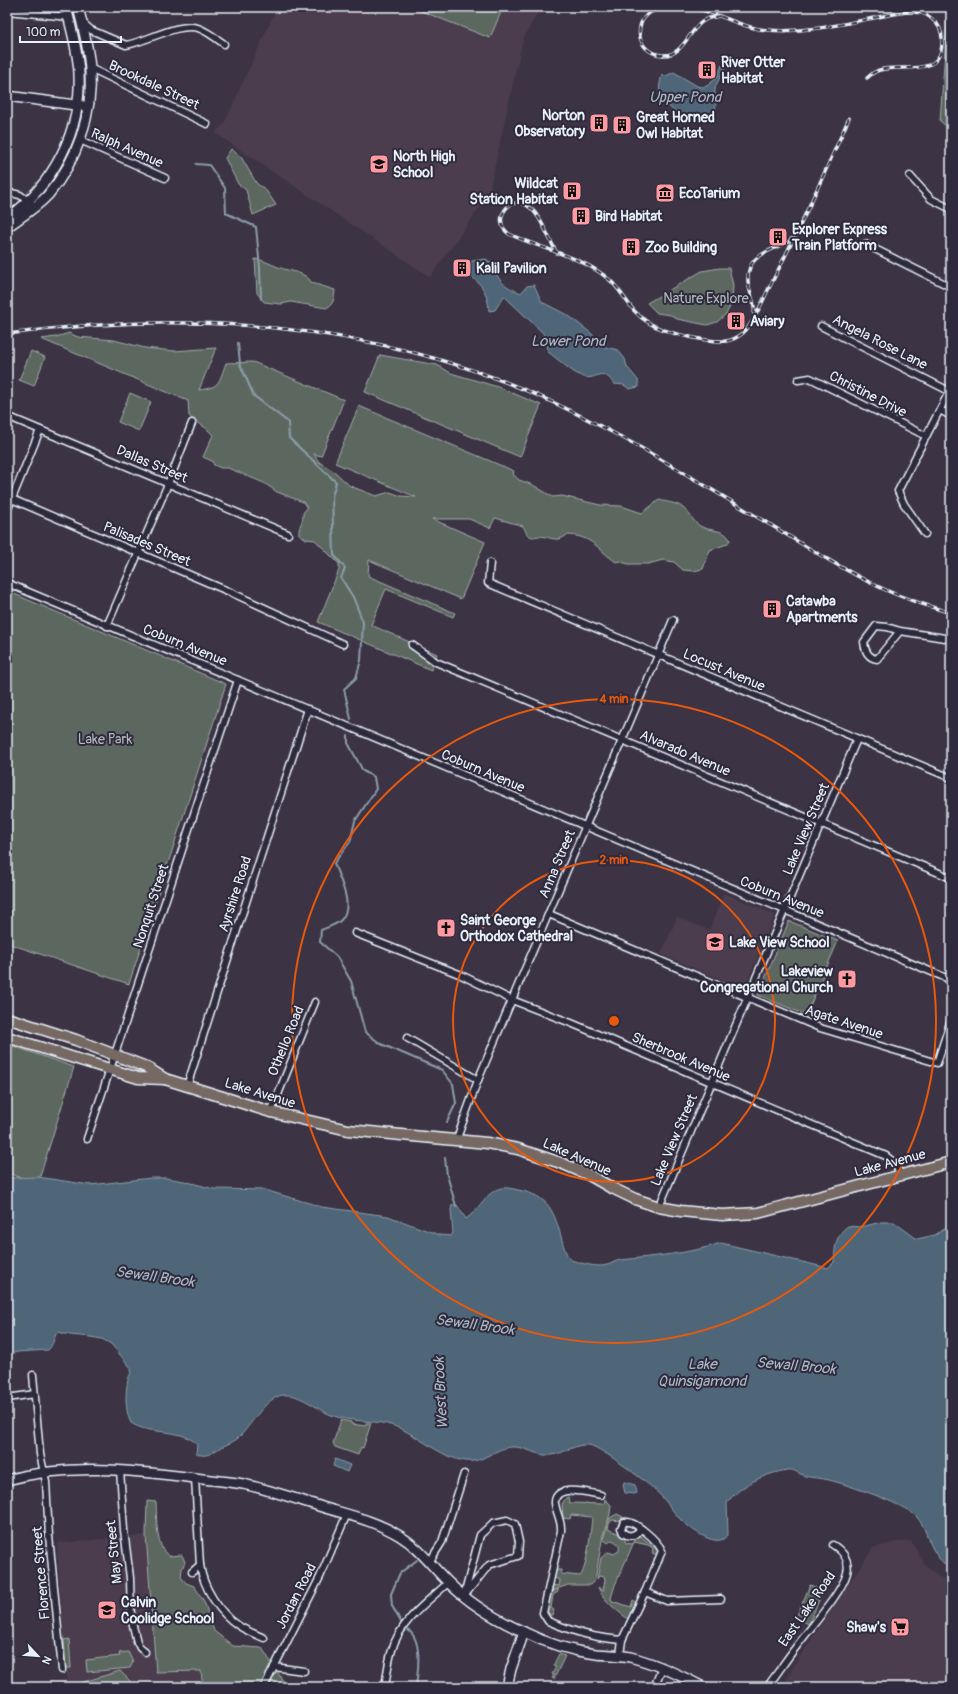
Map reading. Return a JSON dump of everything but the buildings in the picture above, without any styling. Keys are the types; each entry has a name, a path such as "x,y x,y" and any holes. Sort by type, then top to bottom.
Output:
{"main road":[{"path":"7,227 32,204 62,155 69,138 77,106 79,72 66,7"},
{"path":"7,219 47,196 61,178 72,159 80,140 88,107 90,68 78,7"},
{"path":"7,96 88,107"},
{"name":"Lake Avenue","path":"7,1018 76,1040 114,1056 146,1067 165,1079 271,1112 348,1130 507,1147 540,1155 589,1175 630,1196 659,1206 712,1215 746,1214 770,1210 951,1162"},
{"name":"Lake Avenue","path":"7,1037 138,1078 165,1079"},
{"path":"7,1480 26,1475 74,1470 120,1470 220,1480 245,1485 347,1514 394,1532 412,1544 430,1561 448,1583 464,1596 489,1613 524,1632 556,1645 578,1651 620,1655 640,1660 662,1668 703,1687"},
{"path":"507,1687 511,1669 524,1632"}],"street":[{"path":"7,11 69,17"},
{"path":"82,22 91,30 126,45 171,31 191,27 207,32 224,44"},
{"name":"Brookdale Street","path":"90,68 207,124"},
{"name":"Ralph Avenue","path":"80,140 165,178"},
{"path":"910,176 932,199 951,209"},
{"path":"7,192 20,195 32,204"},
{"path":"866,244 951,287"},
{"name":"Angela Rose Lane","path":"821,326 950,390"},
{"name":"Christine Drive","path":"798,380 810,378 926,436"},
{"path":"925,534 904,504 898,491 950,390"},
{"path":"940,410 951,416"},
{"name":"Dallas Street","path":"7,416 288,534"},
{"path":"107,626 168,484 192,423"},
{"path":"7,511 10,498 40,430"},
{"name":"Palisades Street","path":"10,498 138,554 230,592 343,644"},
{"name":"Locust Avenue","path":"490,562 488,583 951,778"},
{"name":"Coburn Avenue","path":"7,583 308,709 442,768 586,826 951,980"},
{"name":"Anna Street","path":"456,1141 478,1080 673,620"},
{"path":"900,631 878,659 869,656 865,650 864,642 876,626 951,639"},
{"name":"Alvarado Avenue","path":"412,645 436,662 951,878"},
{"name":"Nonquit Street","path":"87,1138 238,680"},
{"name":"Ayrshire Road","path":"187,1086 308,709"},
{"name":"Lake View Street","path":"659,1206 857,739"},
{"name":"Agate Avenue","path":"549,914 820,1028 937,1063 951,1020"},
{"name":"Sherbrook Avenue","path":"355,933 459,974 512,1000 571,1023 886,1156 896,1164 900,1176"},
{"name":"Othello Road","path":"271,1112 315,1002"},
{"path":"407,1038 478,1080"},
{"name":"Florence Street","path":"33,1375 40,1454 45,1473 49,1536 62,1670"},
{"path":"7,1398 35,1394"},
{"name":"May Street","path":"120,1470 124,1530 130,1578 130,1618 136,1640 140,1648 145,1652"},
{"path":"430,1561 442,1542 464,1474"},
{"path":"195,1478 201,1576 227,1616 238,1625 264,1638"},
{"path":"601,1495 570,1490 563,1492 557,1497 556,1504 561,1522 561,1531 543,1612 548,1621 570,1630 599,1638 622,1640"},
{"name":"Jordan Road","path":"264,1687 323,1571 347,1514"},
{"path":"507,1520 515,1524 519,1542 518,1556 489,1565 464,1596 480,1535 493,1523 507,1520"},
{"path":"620,1655 622,1640 645,1592 662,1551 656,1542 641,1529"},
{"name":"East Lake Road","path":"767,1687 819,1618 845,1578 847,1568 846,1558 841,1551 833,1545"},
{"path":"192,1572 200,1565"},
{"path":"385,1687 392,1651 400,1631 412,1615 448,1583"},
{"path":"645,1592 667,1601 721,1598"},
{"path":"274,1667 304,1671"},
{"path":"654,1687 662,1668"}],"shaded area":[{"name":"North High School","path":"277,7 541,7 523,39 488,196 430,277 215,133 224,124"},
{"name":"Lake View School","path":"724,893 775,915 744,989 661,954 677,917 709,930"},
{"name":"Calvin Coolidge School","path":"146,1535 156,1672 202,1671 203,1687 7,1687 7,1684 67,1680 57,1549 58,1543"},
{"path":"911,1541 925,1565 938,1576 951,1584 951,1687 783,1687 793,1667 873,1548 896,1542"}],"green space":[{"path":"411,7 503,7 490,38"},
{"path":"948,7 951,7 951,130 940,121"},
{"path":"231,149 241,157 257,184 265,189 276,205 253,215 246,190 238,184 225,158"},
{"path":"255,259 283,269 297,272 305,276 312,283 335,290 332,303 326,308 291,302 281,304 264,302 257,293"},
{"name":"Nature Explore","path":"729,268 733,285 732,303 726,314 717,322 707,325 677,319 671,315 657,313 647,303 702,271"},
{"path":"69,333 78,337 114,340 145,348 174,351 216,348 199,390 206,389 218,383 226,363 253,362 344,400 321,456 314,454 319,462 335,472 350,486 376,496 390,492 401,496 416,497 335,463 359,406 514,471 513,474 519,480 533,485 553,497 562,496 600,505 621,506 642,513 659,500 672,503 688,512 700,526 721,532 728,536 730,540 727,544 710,550 703,569 693,571 683,570 674,562 663,560 648,564 628,564 619,561 616,562 594,544 583,538 567,535 560,539 540,536 532,537 523,526 495,518 490,528 469,519 432,519 485,542 461,599 369,560 368,576 455,613 453,617 386,589 371,625 437,654 431,670 318,622 339,570 339,564 315,540 306,539 299,534 303,513 307,508 303,502 277,492 264,483 228,468 221,468 214,465 212,461 203,457 213,435 189,416 188,401 41,339"},
{"path":"31,351 45,357 34,386 19,380"},
{"path":"380,355 437,365 451,373 498,387 541,405 520,457 365,392"},
{"path":"130,393 151,402 139,431 118,422"},
{"name":"Lake Park","path":"7,591 226,684 129,984 7,943"},
{"path":"789,921 838,941 806,1015 758,995"},
{"path":"7,1044 74,1067 38,1183 7,1173"},
{"path":"341,1420 351,1422 351,1424 366,1426 366,1423 371,1423 363,1448 361,1447 358,1455 335,1447 333,1443"},
{"path":"569,1497 570,1503 604,1504 605,1499 611,1505 610,1514 603,1535 595,1580 590,1585 568,1585 551,1591 552,1585 559,1586 560,1580 554,1578 556,1570 561,1570 561,1574 580,1576 587,1558 592,1517 571,1515 570,1519 563,1518 562,1504 566,1498"},
{"path":"147,1501 156,1502 159,1539 164,1552 169,1556 182,1555 185,1562 181,1577 186,1583 194,1586 204,1601 214,1631 233,1646 262,1648 287,1687 203,1687 201,1671 156,1672 146,1535"},
{"path":"617,1514 623,1517 624,1520 612,1520 608,1529 622,1535 626,1543 632,1544 636,1536 641,1536 657,1550 659,1554 652,1553 653,1548 648,1545 634,1542 615,1585 611,1598 612,1601 631,1607 633,1600 638,1603 629,1620 611,1605 600,1592 598,1587 603,1591 605,1580 604,1577 599,1576 597,1579 601,1558 608,1552 614,1554 619,1551 619,1546 616,1542 612,1540 608,1543 603,1539 610,1518"},
{"path":"810,1585 823,1591 809,1624 796,1618"},
{"path":"558,1589 558,1592 553,1595 551,1608 554,1610 552,1615 550,1615 546,1609 550,1593"},
{"path":"69,1639 71,1668 66,1668 64,1640"},
{"path":"128,1652 133,1662 130,1668 87,1672 86,1660 120,1656 119,1653"},
{"path":"559,1654 565,1656 554,1679 552,1678 554,1675 552,1674 556,1667 553,1666"},
{"path":"120,1671 130,1681 133,1687 78,1687 80,1683"}],"water":[{"name":"Upper Pond","path":"722,65 725,70 715,89 716,107 713,113 707,117 700,119 684,116 670,108 664,102 659,88 662,75 666,76 674,72 697,86 703,87 707,86 717,78"},
{"name":"Lower Pond","path":"486,259 493,264 502,283 521,293 527,286 534,285 542,302 569,316 592,334 602,346 618,350 625,359 627,367 638,380 639,387 629,389 624,385 614,384 605,375 586,378 573,371 548,352 547,340 543,333 504,296 495,310 489,311 486,294 481,285 468,274 467,266 472,261"},
{"name":"Lake Quinsigamond","path":"38,1177 90,1185 151,1178 166,1178 214,1189 265,1190 322,1207 388,1216 439,1235 451,1236 453,1233 452,1205 457,1205 466,1219 487,1197 497,1189 512,1189 537,1196 549,1207 556,1221 565,1251 571,1260 598,1266 607,1265 619,1260 684,1252 721,1243 828,1268 834,1262 836,1242 840,1233 848,1226 861,1227 881,1222 894,1222 917,1239 935,1235 951,1225 951,1569 937,1556 919,1520 909,1511 888,1500 862,1490 829,1480 805,1476 790,1470 762,1477 746,1485 732,1497 727,1503 728,1533 724,1538 718,1540 704,1536 689,1527 679,1518 650,1485 595,1447 584,1445 556,1454 546,1455 522,1448 512,1447 500,1450 478,1460 466,1461 447,1456 394,1426 379,1422 346,1419 331,1415 296,1396 283,1395 276,1397 258,1413 237,1439 210,1454 202,1455 196,1453 197,1444 182,1435 147,1429 131,1423 127,1408 126,1396 131,1368 111,1344 102,1339 58,1332 48,1350 17,1352 7,1355 7,1178"},
{"path":"335,1459 350,1465 347,1472 333,1466"},
{"path":"624,1482 635,1485 637,1493 625,1493 623,1485"}],"waterway":[{"path":"196,164 209,165 225,188 226,213 256,227 261,299"},
{"path":"238,343 240,364 254,396 288,422 289,438 336,482 332,497 334,555 345,568 341,578 353,597 363,622 361,660 356,678 344,689 351,719"},
{"path":"348,736 348,743 363,771 374,777 376,789 355,821 350,842 334,863 345,892 347,907 345,914 339,922 321,930 320,942 337,957 351,981 365,1032 381,1044 442,1070 453,1084 456,1103 447,1122"},
{"path":"445,1158 447,1175 456,1206"},
{"name":"West Brook","path":"401,1622 392,1606 391,1594 400,1573 417,1560"},
{"name":"West Brook","path":"408,1630 413,1635 418,1648 416,1687"}],"railway":[{"path":"720,16 718,16 708,18 699,24 681,47 676,52 670,54 662,55 653,53 646,48 641,41 640,26 644,18 650,13 659,9 699,9 710,13 718,16 726,19 751,27 785,31 820,28 906,12 917,12 935,21 941,33 942,44 939,55 933,62 925,66 915,68 883,69 874,72 867,78"},
{"path":"557,253 553,246 540,220 528,206 521,203 513,203 505,210 502,222 505,230 509,234 521,239 546,248 559,253 584,263 595,269 612,282 635,312 649,323 664,330 694,338 714,341 729,341 744,332 756,314 800,225 849,118"},
{"path":"754,314 754,305 748,281 749,271 752,264 763,254 793,238"},
{"path":"7,334 68,327 129,323 191,323 252,326 313,333 374,343 433,358 512,384 569,410 643,449 862,578 903,597 951,613"}],"place":[{"name":"River Otter Habitat","path":"707,70"},
{"name":"Norton Observatory","path":"599,123"},
{"name":"Great Horned Owl Habitat","path":"622,125"},
{"name":"North High School","path":"379,164"},
{"name":"Wildcat Station Habitat","path":"572,191"},
{"name":"EcoTarium","path":"665,193"},
{"name":"Bird Habitat","path":"581,216"},
{"name":"Explorer Express Train Platform","path":"778,237"},
{"name":"Zoo Building","path":"631,247"},
{"name":"Kalil Pavilion","path":"462,268"},
{"name":"Aviary","path":"736,321"},
{"name":"Catawba Apartments","path":"772,609"},
{"name":"Saint George Orthodox Cathedral","path":"446,928"},
{"name":"Lake View School","path":"715,942"},
{"name":"Lakeview Congregational Church","path":"847,979"},
{"name":"Calvin Coolidge School","path":"107,1610"},
{"name":"Shaw's","path":"900,1627"}],"water label":[{"name":"Sewall Brook","path":"155,1277"},
{"name":"Sewall Brook","path":"475,1325"},
{"name":"Sewall Brook","path":"796,1366"}]}
